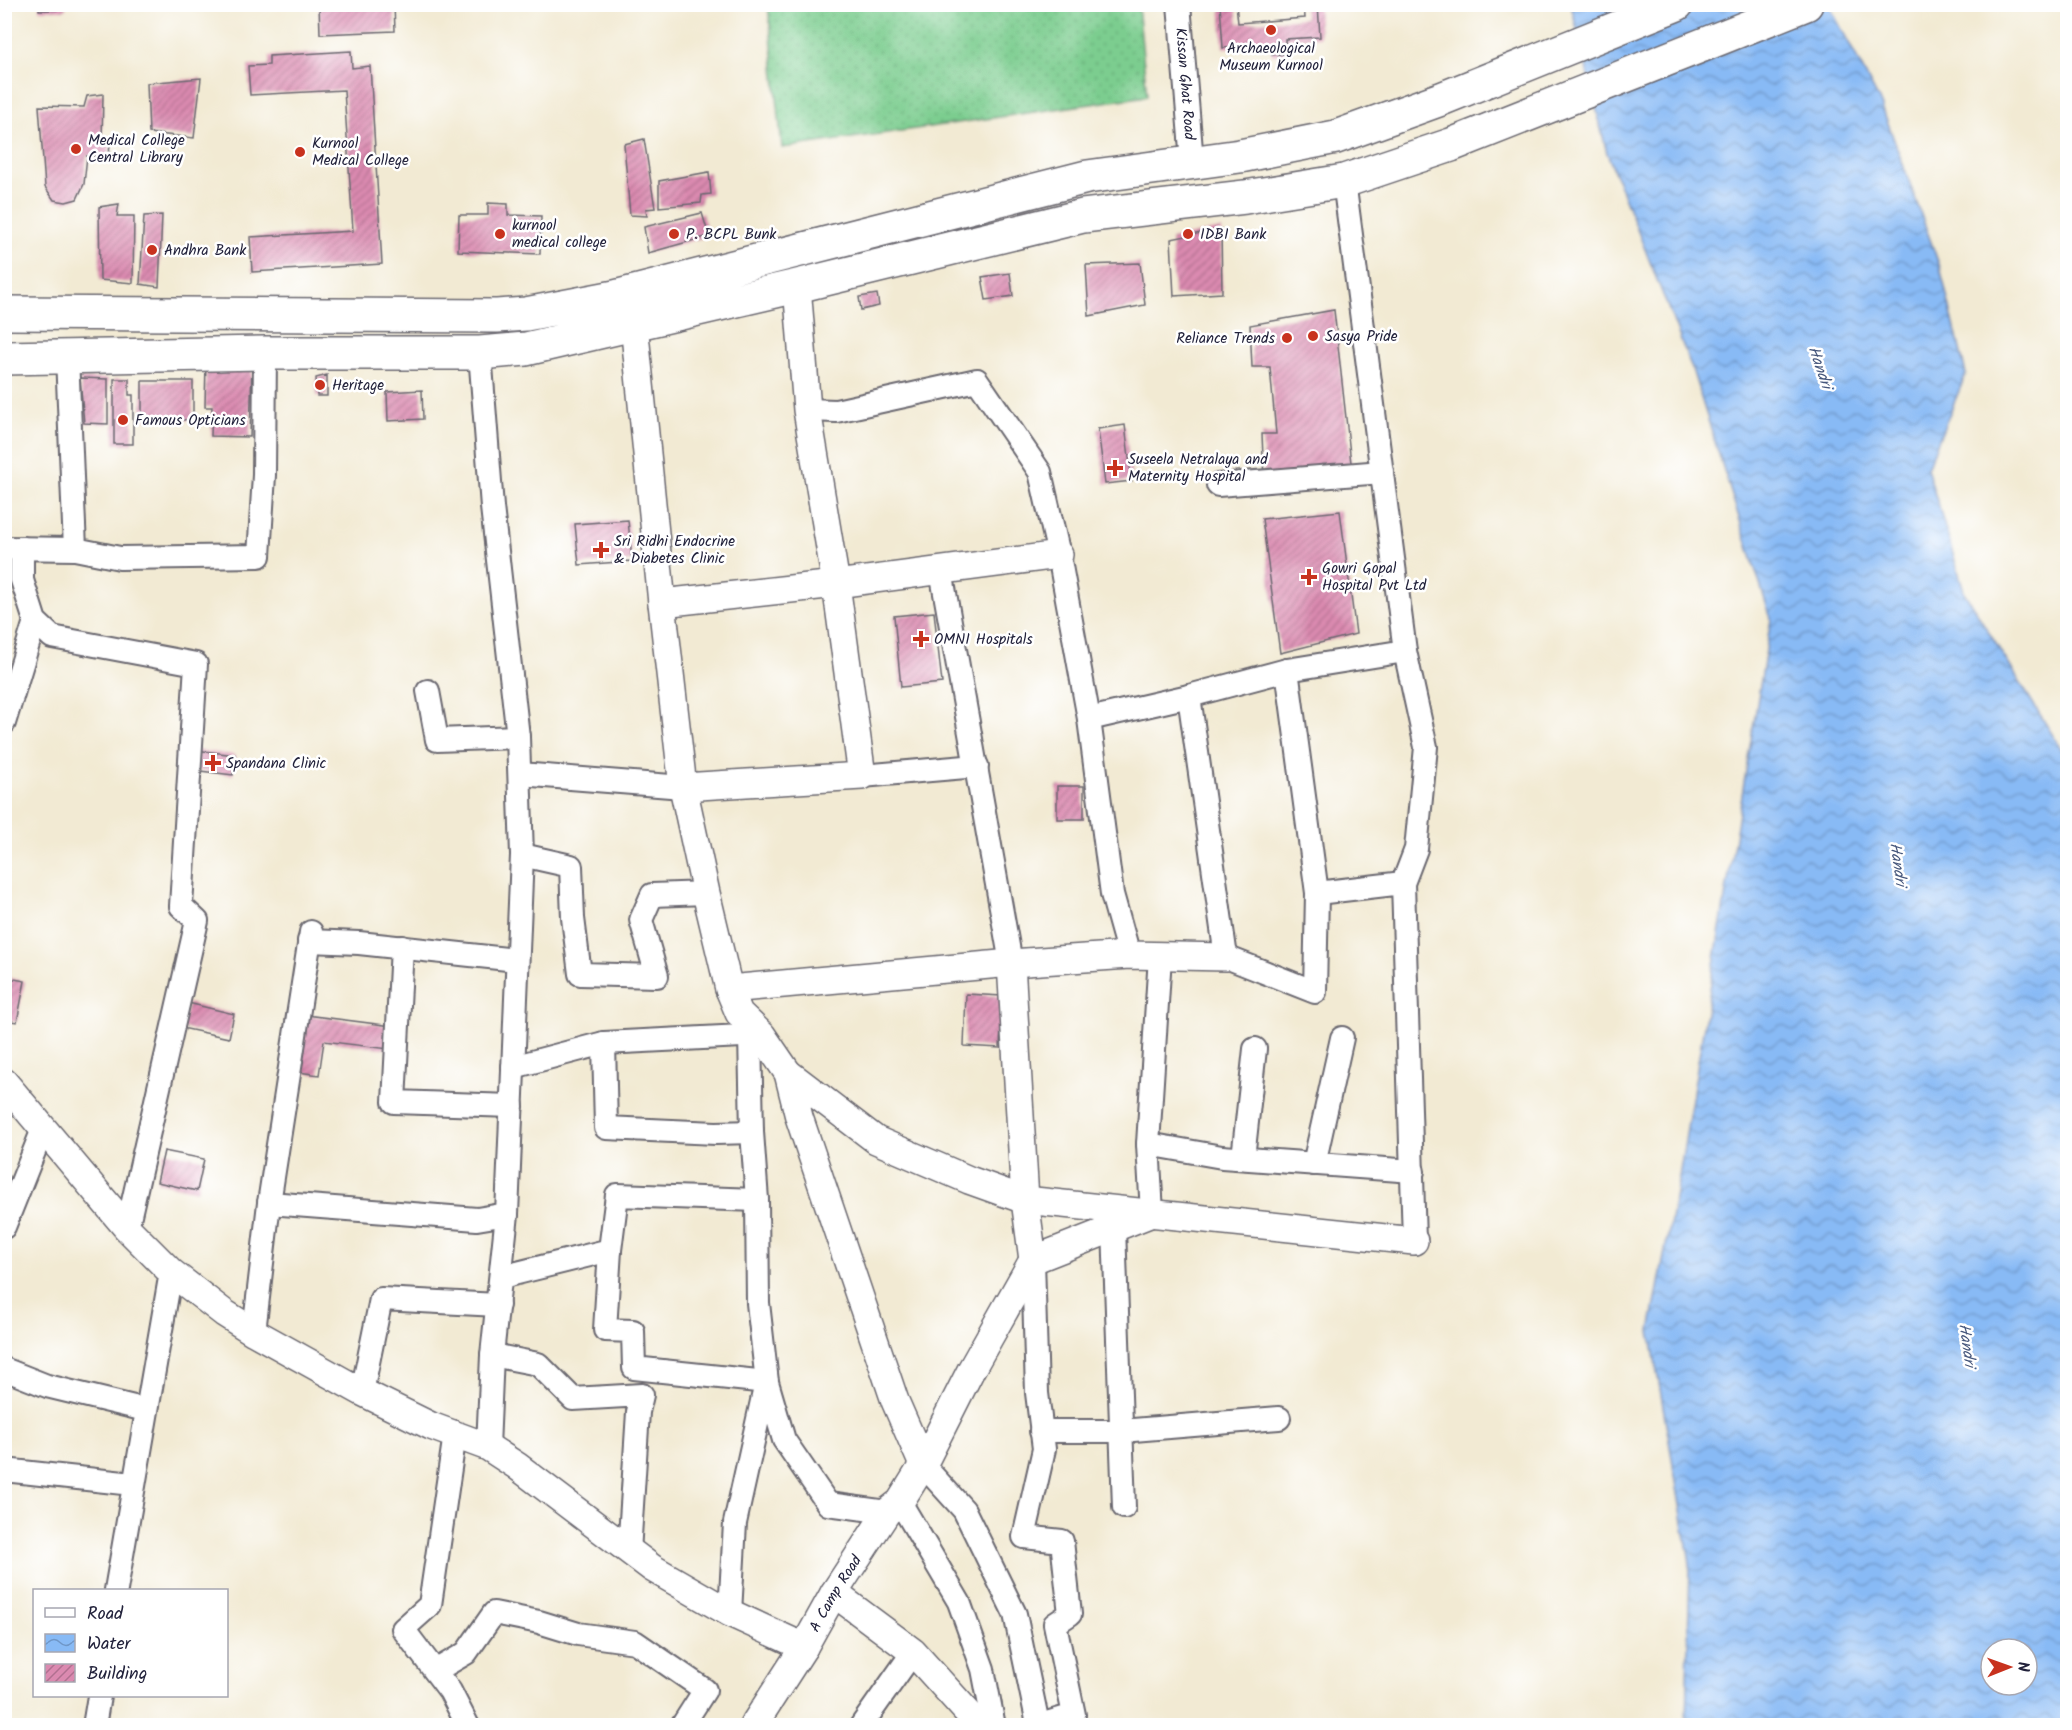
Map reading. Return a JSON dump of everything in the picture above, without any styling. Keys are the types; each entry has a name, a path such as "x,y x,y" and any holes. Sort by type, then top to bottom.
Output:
{"main road":[{"path":"4,358 265,353 480,353 526,349 631,309 1087,177 1240,156 1336,137 1441,99 1677,4"},
{"path":"4,313 497,316 631,309 797,286 1083,216 1245,197 1344,181 1451,145 1806,4"},
{"path":"1240,156 1245,197"}],"street":[{"name":"Kissan Ghat Road","path":"1179,4 1192,162"},
{"path":"631,309 683,787 729,989 739,1013 756,1035 788,1073 876,1140 969,1180 1025,1200 1414,1241 1403,883 1416,849 1426,747 1405,651 1344,181"},
{"path":"797,286 807,410 836,584 862,776"},
{"path":"127,1228 197,921 181,906 196,664 52,637 35,621 13,548 75,549 120,558 259,556 264,476 265,353"},
{"path":"480,353 492,507 518,737 522,855 507,1214 492,1355 488,1447"},
{"path":"67,356 75,549"},
{"path":"807,410 836,411 977,380 1040,472 1059,555 1089,719 1112,894 1130,955"},
{"path":"1218,484 1382,472"},
{"path":"662,603 836,584 1059,555"},
{"path":"788,1073 799,1117 895,1401 923,1465 964,1510 1015,1614 1037,1725 1074,1715 1055,1624 1070,1614 1062,1541 1024,1537 1044,1449 1036,1393 1033,1260 1025,1200 1011,963 941,571"},
{"path":"4,723 35,621"},
{"path":"1089,719 1287,670 1405,651"},
{"path":"729,989 1011,963 1130,955 1226,957 1315,992 1317,893 1287,670"},
{"path":"428,691 437,740 518,737"},
{"path":"1189,696 1226,957"},
{"path":"520,774 683,787 862,776 976,766"},
{"path":"522,855 571,866 573,918 580,974 657,976 641,920 652,895 706,893"},
{"path":"1317,893 1403,883"},
{"path":"254,1332 270,1203 310,936 517,960"},
{"path":"402,947 394,1102 512,1106"},
{"path":"1152,1213 1148,1144 1160,956"},
{"path":"513,1067 604,1043 756,1035"},
{"path":"756,1035 752,1132 757,1200 758,1303 767,1382 784,1440 828,1504 894,1507 959,1602 983,1669 994,1725"},
{"path":"1314,1164 1342,1038"},
{"path":"604,1043 606,1128 716,1133 752,1132"},
{"path":"1243,1158 1255,1049"},
{"path":"4,1082 127,1228 171,1272 224,1313 362,1392 430,1426 488,1447 518,1466 652,1568 730,1613 804,1647"},
{"path":"4,1227 43,1129"},
{"path":"1148,1144 1222,1157 1413,1171"},
{"path":"757,1200 617,1195 610,1250 605,1330 633,1332 634,1368 767,1382"},
{"path":"270,1203 477,1219 507,1214"},
{"path":"1033,1260 1152,1213"},
{"path":"1114,1228 1124,1507"},
{"path":"501,1277 610,1250"},
{"name":"A Camp Road","path":"759,1724 834,1593 923,1465 971,1370 1033,1260"},
{"path":"116,1589 171,1272"},
{"path":"362,1392 381,1299 498,1305"},
{"path":"492,1355 538,1364 573,1399 642,1395 638,1412 629,1552"},
{"path":"4,1369 47,1386 146,1410"},
{"path":"730,1613 735,1523 767,1382"},
{"path":"1041,1431 1121,1431 1279,1418"},
{"path":"455,1434 430,1605 404,1629 450,1691 468,1725"},
{"path":"4,1470 133,1484"},
{"path":"834,1593 913,1652 980,1725"},
{"path":"435,1671 466,1653 494,1613 539,1622 578,1634 635,1642 705,1690 682,1725"},
{"path":"861,1725 913,1652"},
{"path":"94,1725 99,1697"}],"green space":[{"path":"768,5 1138,5 1147,96 782,148"}],"water":[{"name":"Handri","path":"1571,5 1829,5 1881,104 1940,267 1966,374 1927,468 1965,594 2067,758 2067,1725 1686,1725 1690,1563 1650,1331 1679,1177 1771,619 1691,366 1607,153"}],"building":[{"path":"39,4 66,4 66,10 39,10"},
{"path":"319,4 394,4 395,31 320,34"},
{"name":"Archaeological Museum Kurnool","path":"1220,4 1236,4 1238,23 1305,18 1304,4 1318,4 1320,37 1285,39 1286,54 1272,55 1271,44 1223,48"},
{"path":"351,51 352,68 370,66 382,264 252,272 250,237 353,231 344,90 250,95 248,66 269,65 269,56"},
{"path":"201,78 194,138 149,133 147,83"},
{"name":"Medical College Central Library","path":"103,94 102,142 110,143 109,156 87,156 84,184 77,199 66,202 54,200 45,187 39,106 84,107 87,96"},
{"path":"644,139 655,208 646,209 647,216 630,215 624,144"},
{"path":"709,172 711,194 702,195 701,203 659,207 659,181"},
{"name":"kurnool medical college","path":"488,203 508,204 508,215 541,216 540,254 458,251 459,215 488,215"},
{"path":"119,204 117,216 134,216 133,283 100,280 99,207"},
{"path":"702,213 709,236 648,253 644,227"},
{"name":"Andhra Bank","path":"162,215 159,287 140,284 144,216"},
{"path":"1221,229 1222,293 1174,296 1171,239"},
{"path":"1140,263 1145,305 1089,316 1086,265"},
{"path":"1010,273 1013,296 986,300 982,277"},
{"path":"877,294 879,306 861,310 859,297"},
{"path":"1334,310 1352,472 1264,480 1262,434 1276,434 1270,367 1252,367 1250,325"},
{"path":"206,362 252,363 250,437 211,436 212,407 205,407"},
{"path":"327,375 327,396 317,396 316,378"},
{"path":"80,378 108,379 108,424 84,423"},
{"name":"Famous Opticians","path":"114,379 129,379 129,395 133,395 133,444 114,444"},
{"path":"142,381 193,381 193,420 142,419"},
{"path":"422,390 423,419 388,421 387,392"},
{"path":"1125,425 1132,481 1105,484 1098,429"},
{"name":"Gowri Gopal Hospital Pvt Ltd","path":"1340,511 1356,634 1280,653 1262,519"},
{"path":"628,520 632,561 579,565 575,524"},
{"path":"934,612 942,683 901,687 894,616"},
{"path":"195,750 235,755 233,775 192,770"},
{"path":"1057,786 1084,786 1084,819 1057,819"},
{"path":"4,977 25,981 17,1022 4,1020"},
{"path":"966,994 1002,996 1000,1048 964,1046"},
{"path":"188,1003 234,1014 229,1038 182,1028"},
{"path":"306,1015 392,1026 389,1049 324,1041 319,1075 299,1072"},
{"path":"164,1151 204,1159 197,1191 157,1182"}],"place":[{"name":"Archaeological Museum Kurnool","path":"1271,30"},
{"name":"Medical College Central Library","path":"76,149"},
{"name":"Kurnool Medical College","path":"300,152"},
{"name":"kurnool medical college","path":"500,234"},
{"name":"P. BCPL Bunk","path":"674,234"},
{"name":"IDBI Bank","path":"1188,234"},
{"name":"Andhra Bank","path":"152,250"},
{"name":"Sasya Pride","path":"1313,336"},
{"name":"Reliance Trends","path":"1287,338"},
{"name":"Heritage","path":"320,385"},
{"name":"Famous Opticians","path":"123,420"},
{"name":"Suseela Netralaya and Maternity Hospital","path":"1115,468"},
{"name":"Sri Ridhi Endocrine & Diabetes Clinic","path":"601,550"},
{"name":"Gowri Gopal Hospital Pvt Ltd","path":"1309,577"},
{"name":"OMNI Hospitals","path":"921,639"},
{"name":"Spandana Clinic","path":"213,763"}]}
